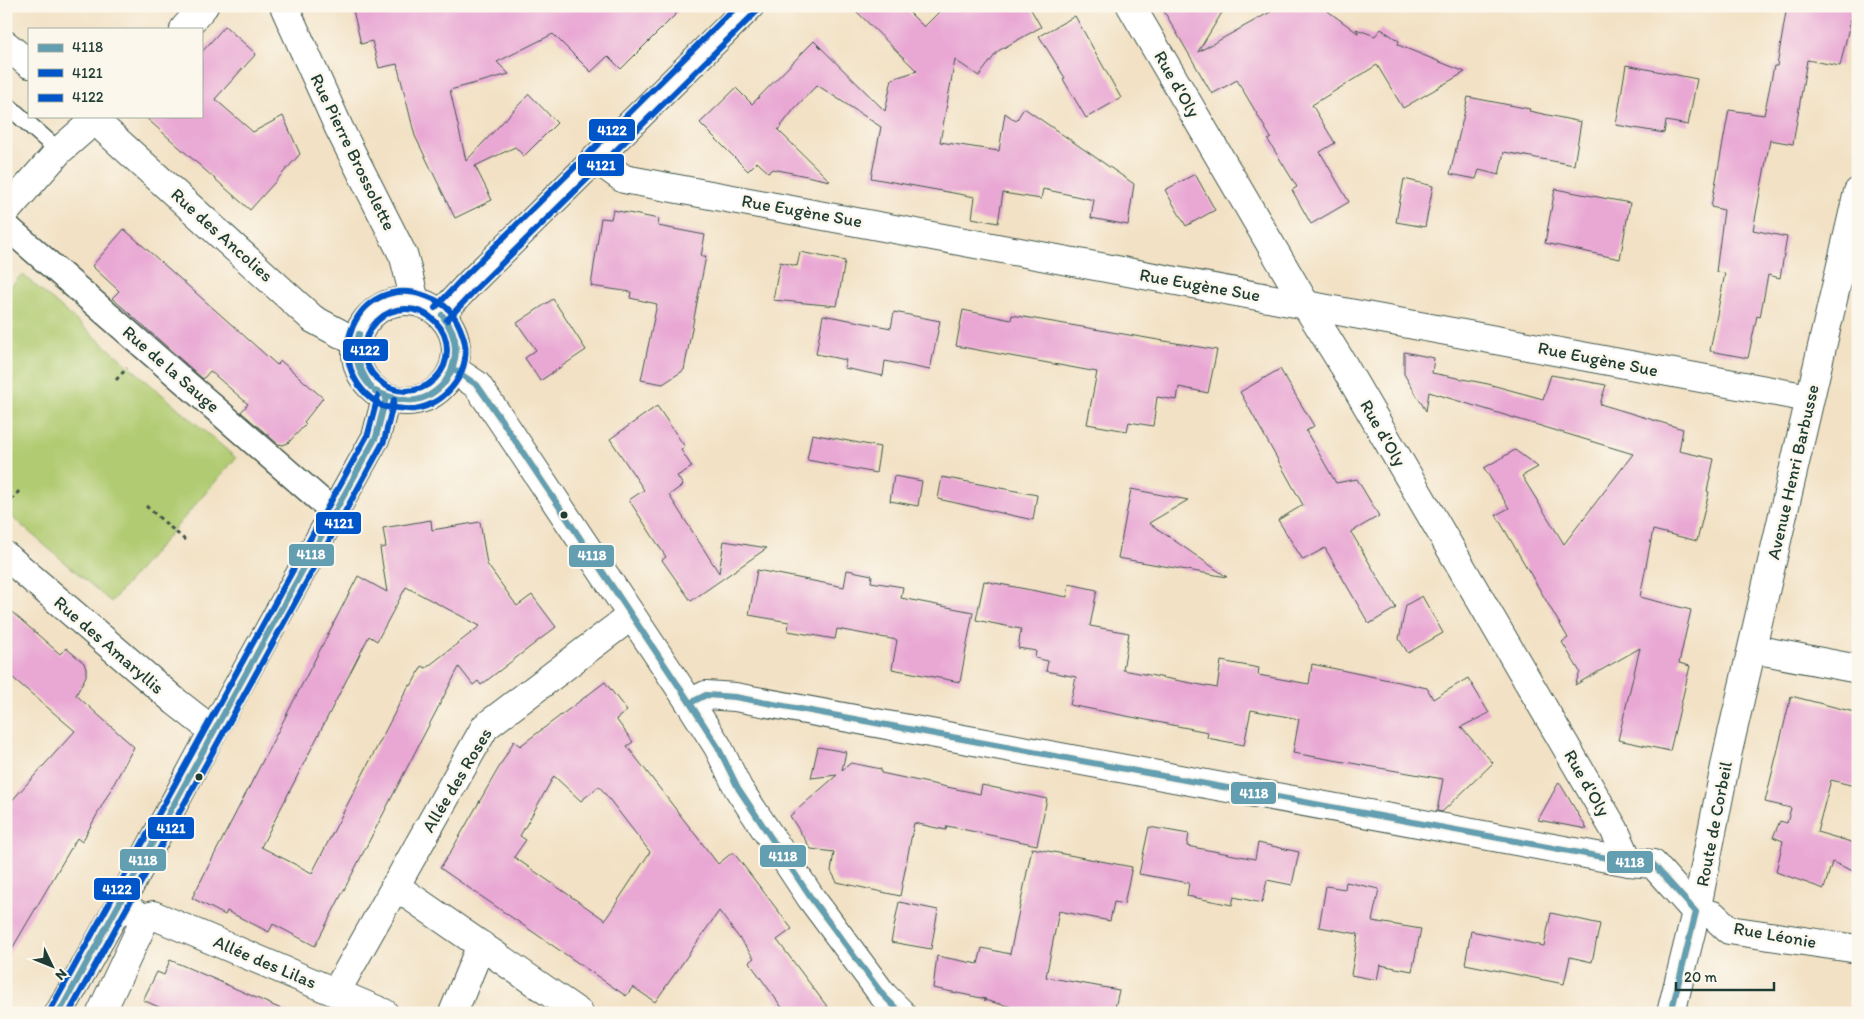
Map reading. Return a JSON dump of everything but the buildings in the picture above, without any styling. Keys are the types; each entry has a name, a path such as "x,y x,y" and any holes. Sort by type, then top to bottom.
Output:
{"street":[{"path":"185,28 204,6"},
{"name":"Rue Pierre Brossolette","path":"284,6 339,128 404,258 415,301"},
{"path":"441,314 750,6"},
{"name":"Rue d'Oly","path":"1131,6 1306,305 1349,374 1609,820 1629,862"},
{"path":"6,45 28,63"},
{"path":"6,212 59,151 94,118"},
{"name":"Rue des Ancolies","path":"96,118 314,319 356,342"},
{"name":"Rue Eugène Sue","path":"596,159 624,179 1809,398"},
{"name":"Avenue Henri Barbusse","path":"1728,751 1858,192"},
{"name":"Rue de la Sauge","path":"6,226 335,513"},
{"path":"395,301 415,301 429,306 441,314 450,326 457,354 454,369 446,383 433,394 418,400 402,402 386,398 372,389 361,375 356,359 356,342 364,324 377,309 395,301"},
{"path":"454,369 476,385 500,418 690,703 718,747 738,788 811,898 883,995 901,1013"},
{"path":"59,1013 376,437 386,398"},
{"name":"Rue des Amaryllis","path":"6,556 176,702 213,731"},
{"name":"Allée des Roses","path":"336,992 485,727 631,616"},
{"path":"1753,649 1858,669"},
{"path":"690,703 706,695 735,697 1629,862 1653,864 1696,912"},
{"name":"Route de Corbeil","path":"1671,1013 1696,912 1728,751"},
{"path":"395,886 579,1013"},
{"path":"101,1013 145,919 120,904"},
{"name":"Rue Léonie","path":"1696,912 1713,916 1729,930 1858,949"},
{"name":"Allée des Lilas","path":"145,919 154,915 384,1013"},
{"path":"453,1013 481,945"}],"lane":[{"path":"6,104 59,151"}],"path":[{"path":"6,506 19,492"},
{"path":"146,506 185,540"}],"green space":[{"path":"22,274 236,458 111,602 6,512 6,292"}],"transit line":[{"name":"4122","path":"435,308 737,6"},
{"name":"4121","path":"447,320 756,12"},
{"name":"4121","path":"382,406 362,389 350,368 348,347 353,327 364,309 380,297 402,292 434,299 446,307 454,316 463,336 465,360 461,372 456,383 448,392 427,406 415,409 385,407"},
{"name":"4122","path":"406,309 422,312 435,321 444,334 447,350 444,366 435,379 422,388 406,391 390,388 377,379 368,366 365,350 368,334 377,321 390,312 406,309"},
{"name":"4118","path":"442,315 452,331 456,348 453,365 445,382"},
{"name":"4118","path":"442,315 451,332 455,348 453,365 445,382"},
{"name":"4118","path":"359,334 357,350 359,362 363,374 371,387"},
{"name":"4118","path":"359,334 356,348 357,362 362,375 371,387"},
{"name":"4118","path":"453,369 477,385 500,418 690,703 718,747 738,788 811,898 883,995 901,1013"},
{"name":"4118","path":"375,391 403,400 420,399 429,396 445,382"},
{"name":"4122","path":"51,1009 368,434 378,396"},
{"name":"4118","path":"59,1013 376,437 386,398"},
{"name":"4121","path":"69,1013 384,441 394,400"},
{"name":"4118","path":"690,703 706,695 735,697 1629,862 1653,864 1696,912 1671,1013"}]}
